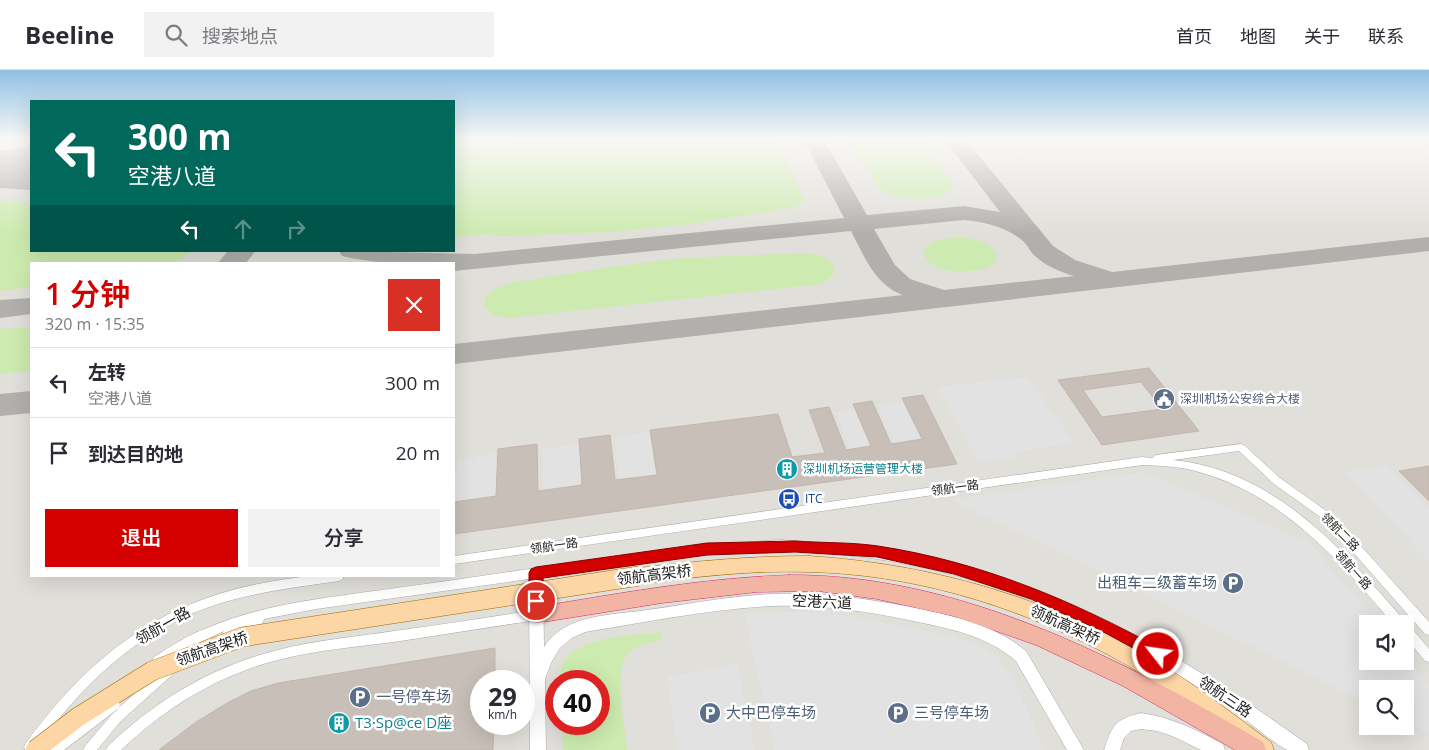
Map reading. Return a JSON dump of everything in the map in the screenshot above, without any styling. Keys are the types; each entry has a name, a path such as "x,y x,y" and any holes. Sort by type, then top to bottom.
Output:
{"highway":[{"path":"537,615 701,588 791,583 860,588 925,600 1002,622 1041,637 1120,674 1255,750"}],"main road":[{"name":"领航高架桥","path":"35,750 78,717 152,671 242,636 639,576 700,569 773,564 854,567 933,581 978,592 1019,605 1058,621 1147,667 1188,693 1263,750"}],"street":[{"name":"领航二路","path":"1142,461 1241,447 1277,481 1322,513 1341,531 1429,630"},
{"name":"领航一路","path":"455,560 1142,461 1198,468 1244,484 1264,494 1312,529 1344,559 1392,615"},
{"name":"领航三路","path":"536,573 707,549 743,547 810,547 860,550 926,561 998,580 1105,626 1190,674 1301,750"},
{"path":"88,750 117,717 145,691 192,654 248,623 282,610 300,606 536,573 538,750"},
{"name":"领航一路","path":"28,750 62,704 88,678 146,633 179,614 209,602 247,591 333,577"},
{"name":"空港六道","path":"537,683 545,658 552,646 571,630 585,626 735,603 772,600 866,605 970,628 994,636 1009,644 1021,656 1076,750"},
{"path":"64,750 111,700 138,676 173,651 208,632 238,620 300,606"},
{"path":"112,750 149,717 173,700 215,677 264,659 320,648 537,615"},
{"path":"55,750 103,712 151,680 242,636"},
{"path":"1414,640 1429,657"},
{"path":"1112,750 1113,739 1121,727 1136,721 1160,723 1183,732 1216,750"}],"shaded area":[{"path":"0,172 30,172 30,252 455,252 455,172 1429,172 1429,750 0,750"},
{"path":"1028,377 1074,443 1014,452 1017,458 978,462 937,387"},
{"path":"904,402 922,439 894,443 877,404"},
{"path":"855,408 871,446 850,449 835,412"},
{"path":"651,432 657,475 619,480 614,437"},
{"path":"580,444 582,485 543,490 542,449"},
{"path":"497,454 496,496 455,502 457,459"},
{"path":"1387,465 1429,507 1429,562 1345,473"},
{"name":"出租车二级蓄车场","path":"1145,472 1310,543 1370,615 1359,615 1359,670 1414,670 1414,668 1429,686 1429,733 1414,726 1414,680 1359,680 1359,699 950,499"},
{"name":"三号停车场","path":"744,613 829,613 949,636 979,645 998,657 1012,676 1045,750 775,750"},
{"name":"大中巴停车场","path":"737,664 755,750 677,750 667,677"}],"green space":[{"path":"455,172 791,172 804,199 800,204 792,208 689,224 613,232 500,236 488,234 455,237"},
{"path":"868,172 945,172 953,183 953,188 947,193 917,199 894,196 879,189"},
{"path":"0,200 30,203 30,252 191,252 174,262 30,262 30,287 0,291"},
{"path":"967,238 987,244 996,253 996,262 989,267 979,270 956,272 934,266 927,260 924,251 932,243 943,239"},
{"path":"808,253 823,256 833,264 834,274 825,282 814,285 507,318 491,314 484,305 485,298 491,291 510,283 683,258"},
{"path":"30,327 30,371 0,374 0,329"},
{"path":"661,632 662,640 642,645 632,650 625,658 622,666 621,689 627,750 563,750 562,735 610,735 610,670 561,670 570,654 582,646 614,637"}],"building":[{"name":"深圳机场公安综合大楼","path":"1149,368 1199,431 1102,445 1058,380","holes":["1141,382 1162,409 1102,417 1083,390"]},
{"name":"深圳机场运营管理大楼","path":"923,395 957,464 455,534 455,502 496,496 498,449 537,444 538,491 582,485 579,439 610,435 615,480 657,475 650,430 778,414 792,457 825,453 809,410 829,407 846,450 871,446 853,404 872,401 891,444 922,439 902,398"},
{"path":"1429,466 1429,501 1399,471"},
{"name":"一号停车场","path":"495,648 495,670 470,670 470,735 494,735 493,750 159,750 196,722 227,703 251,691 278,683"}],"taxiway":[{"path":"831,172 859,223"},
{"path":"980,172 1032,236"},
{"path":"0,181 30,183"},
{"path":"859,223 964,213 1000,219 1032,236"},
{"path":"455,264 859,223"},
{"path":"859,223 884,269 901,285 935,296"},
{"path":"1032,236 1044,251 1066,265 1102,276"},
{"path":"455,354 1429,244"},
{"path":"359,252 413,259 473,261"},
{"path":"232,262 241,253"},
{"path":"0,309 30,306"},
{"path":"0,405 30,402"}],"place":[{"name":"深圳机场公安综合大楼","path":"1164,399"},
{"name":"深圳机场运营管理大楼","path":"787,469"},
{"name":"ITC","path":"789,499"},
{"name":"出租车二级蓄车场","path":"1233,583"},
{"name":"一号停车场","path":"360,697"},
{"name":"大中巴停车场","path":"710,713"},
{"name":"三号停车场","path":"898,713"},
{"name":"T3·Sp@ce D座","path":"339,723"}],"route":[{"path":"536,601 536,573 707,549 795,546 877,552 917,559 998,580 1071,610 1158,654"}]}
